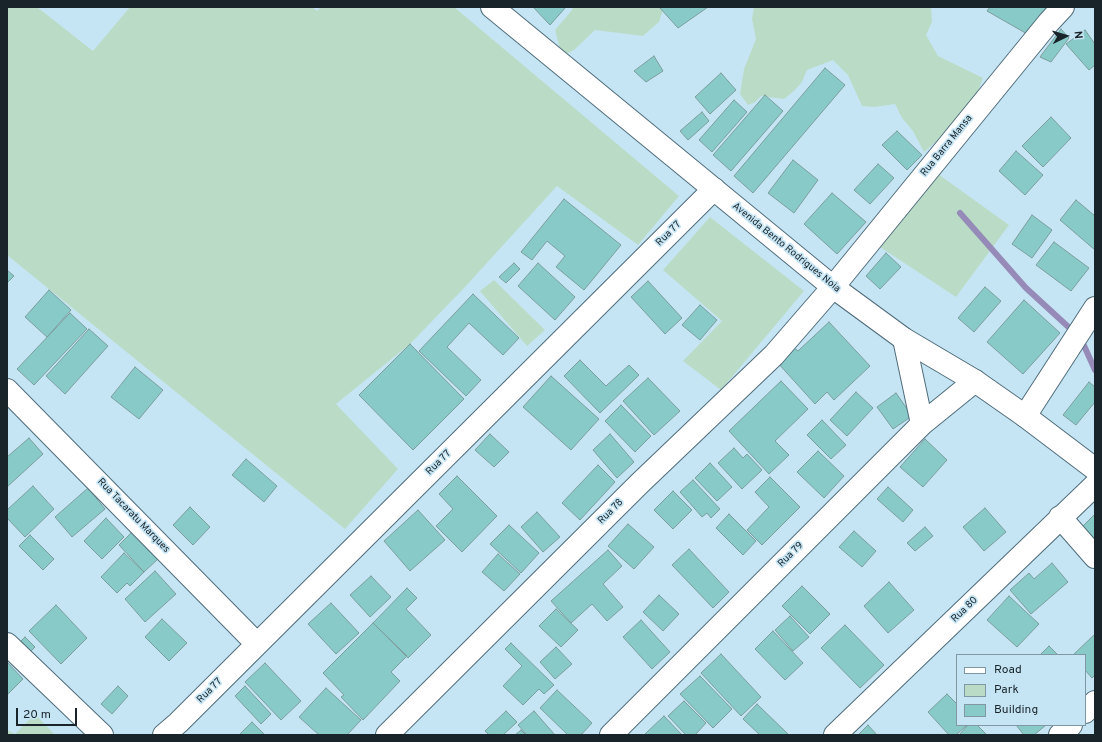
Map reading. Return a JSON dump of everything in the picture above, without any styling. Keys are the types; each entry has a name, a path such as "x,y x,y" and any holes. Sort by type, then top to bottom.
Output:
{"street":[{"name":"Avenida Bento Rodrigues Noia","path":"492,7 833,287 904,339 975,381 1025,416 1095,469"},
{"name":"Rua Barra Mansa","path":"833,287 1049,22 1063,7"},
{"name":"Rua 77","path":"177,731 257,644 714,189"},
{"name":"Rua 78","path":"387,735 634,490 774,354 833,287"},
{"path":"1025,416 1095,308"},
{"path":"904,339 922,424"},
{"name":"Rua 79","path":"611,735 922,424 975,381"},
{"name":"Rua Tacaratu Marques","path":"7,390 257,644"},
{"name":"Rua 80","path":"835,735 1095,485"},
{"path":"1060,517 1095,557"},
{"path":"7,644 102,735"},
{"path":"1086,711 1095,702"},
{"path":"1060,735 1070,726"}],"green space":[{"path":"7,7 37,7 93,51 130,7 312,7 317,11 321,7 454,7 679,196 638,245 557,186 465,287 410,344 336,404 398,469 345,529 7,255"},
{"path":"573,7 664,7 659,22 643,36 595,30 574,50 562,56 555,30"},
{"path":"754,7 931,7 932,22 926,35 938,56 983,78 973,103 937,141 924,152 913,131 902,118 895,104 875,107 862,106 848,75 833,60 807,70 802,82 784,99 761,96 755,102 748,105 740,94 744,69 756,39 752,19"},
{"path":"938,174 1009,225 956,297 880,247"},
{"path":"710,217 804,291 721,390 683,361 722,321 663,270"},
{"path":"494,280 545,330 527,346 480,291"},
{"path":"35,714 55,735 7,735 7,730 15,734"}],"building":[{"path":"533,7 566,7 550,25"},
{"path":"708,7 678,28 660,8"},
{"path":"990,7 1048,7 1029,35 987,11"},
{"path":"1061,29 1069,38 1051,62 1040,57"},
{"path":"1085,30 1095,44 1095,65 1089,70 1066,44"},
{"path":"654,56 663,71 646,82 634,71"},
{"path":"825,68 845,85 753,193 734,176"},
{"path":"721,73 736,90 710,114 695,97"},
{"path":"765,95 783,111 731,171 713,155"},
{"path":"734,100 747,112 712,152 699,140"},
{"path":"702,112 709,121 688,140 680,131"},
{"path":"1051,117 1071,138 1043,167 1022,146"},
{"path":"897,131 922,155 907,170 882,145"},
{"path":"1016,151 1043,175 1025,195 999,171"},
{"path":"793,160 818,180 794,213 768,193"},
{"path":"878,164 894,178 870,204 854,190"},
{"path":"832,193 866,222 837,254 804,224"},
{"path":"564,199 621,245 584,290 556,267 565,256 547,241 532,260 521,252"},
{"path":"1076,200 1095,216 1095,250 1060,220"},
{"path":"1032,215 1052,230 1032,258 1012,244"},
{"path":"1054,242 1089,268 1071,291 1036,265"},
{"path":"886,253 901,267 880,289 866,276"},
{"path":"514,263 520,269 506,283 499,277"},
{"path":"538,263 575,297 555,320 518,286"},
{"path":"7,270 14,276 7,283"},
{"path":"648,281 682,318 665,334 631,297"},
{"path":"985,287 1001,301 974,332 958,318"},
{"path":"49,290 71,310 47,337 25,317"},
{"path":"473,294 519,338 503,355 469,323 447,347 481,380 466,396 419,351"},
{"path":"1024,300 1060,333 1023,374 987,342"},
{"path":"700,305 717,320 700,340 682,325"},
{"path":"70,313 87,329 34,385 17,369"},
{"path":"829,322 870,366 834,400 827,392 815,404 777,362 793,347 798,351"},
{"path":"89,329 108,346 65,394 46,376"},
{"path":"410,344 464,399 413,450 359,395"},
{"path":"580,360 606,386 629,365 639,375 600,413 564,376"},
{"path":"135,367 163,390 139,419 111,397"},
{"path":"551,376 599,419 571,450 523,407"},
{"path":"648,378 680,411 654,435 623,401"},
{"path":"781,381 808,409 775,441 789,455 769,474 729,431"},
{"path":"1089,382 1095,387 1095,402 1076,425 1063,415"},
{"path":"856,392 873,408 847,436 830,420"},
{"path":"896,393 912,416 893,429 877,407"},
{"path":"621,405 651,436 635,452 605,421"},
{"path":"822,420 846,445 831,459 807,435"},
{"path":"490,434 509,452 494,467 475,450"},
{"path":"610,434 634,462 617,478 593,450"},
{"path":"29,438 43,454 7,487 7,457"},
{"path":"925,439 947,460 923,487 900,467"},
{"path":"734,448 743,458 747,454 762,470 742,489 718,463"},
{"path":"818,451 844,476 824,498 797,472"},
{"path":"246,459 277,486 264,502 232,475"},
{"path":"710,463 732,487 717,501 695,478"},
{"path":"598,465 615,482 580,520 562,503"},
{"path":"457,476 497,516 462,552 436,526 453,509 439,494"},
{"path":"770,477 800,507 762,545 747,530 769,507 755,492"},
{"path":"693,480 720,509 711,518 707,513 702,517 680,492"},
{"path":"33,486 54,509 25,537 7,518 7,510"},
{"path":"888,487 913,510 903,522 877,499"},
{"path":"88,488 105,509 72,537 55,517"},
{"path":"673,491 692,510 673,529 654,510"},
{"path":"190,507 210,527 193,545 173,525"},
{"path":"985,508 1006,532 984,551 963,527"},
{"path":"418,510 445,540 410,571 384,541"},
{"path":"537,512 560,537 543,552 521,527"},
{"path":"729,514 756,541 743,555 716,528"},
{"path":"1095,514 1095,549 1077,532"},
{"path":"106,518 124,537 102,559 84,541"},
{"path":"628,524 654,547 634,569 608,546"},
{"path":"509,525 539,553 521,573 490,544"},
{"path":"925,527 933,536 915,551 907,543"},
{"path":"133,531 159,558 144,572 119,545"},
{"path":"854,531 876,551 862,567 839,547"},
{"path":"30,535 54,559 43,570 19,546"},
{"path":"689,549 729,592 713,608 672,565"},
{"path":"608,550 622,566 603,584 623,607 607,621 592,604 571,623 551,601"},
{"path":"124,553 144,572 130,586 127,583 117,593 101,577"},
{"path":"498,554 520,574 504,591 482,572"},
{"path":"1052,563 1068,582 1031,614 1010,590 1029,573 1034,579"},
{"path":"155,571 176,594 145,622 125,599"},
{"path":"371,576 391,597 370,617 350,595"},
{"path":"889,582 914,610 888,633 864,606"},
{"path":"802,586 830,614 810,634 782,606"},
{"path":"407,588 417,598 406,609 431,635 408,658 373,623"},
{"path":"659,595 679,614 663,631 643,612"},
{"path":"1009,596 1039,624 1017,647 987,620"},
{"path":"331,603 359,633 336,654 308,624"},
{"path":"56,605 87,638 61,664 29,631"},
{"path":"556,609 578,630 561,647 539,626"},
{"path":"790,616 809,637 793,651 775,630"},
{"path":"162,619 187,643 169,661 145,637"},
{"path":"641,620 670,652 652,669 623,637"},
{"path":"373,623 407,656 391,672 400,681 363,720 341,697 344,695 323,673"},
{"path":"845,625 884,665 860,688 821,648"},
{"path":"773,631 803,663 785,680 755,649"},
{"path":"1095,634 1095,675 1092,678 1086,671 1086,654 1074,654"},
{"path":"25,637 35,647 30,652 20,642"},
{"path":"511,643 554,685 544,694 539,689 523,705 503,686 522,666 505,649"},
{"path":"1049,646 1057,654 1041,654"},
{"path":"556,647 572,664 555,679 540,662"},
{"path":"721,654 761,697 741,716 701,673"},
{"path":"7,662 23,679 7,695"},
{"path":"265,663 301,701 281,720 245,682"},
{"path":"700,676 732,709 713,728 680,694"},
{"path":"118,686 128,696 112,714 101,704"},
{"path":"245,686 271,714 261,724 235,696"},
{"path":"326,688 361,720 347,735 319,735 299,717"},
{"path":"557,690 592,723 581,735 568,735 540,708"},
{"path":"947,694 956,703 956,726 966,726 956,735 949,735 928,712"},
{"path":"684,701 706,723 695,735 686,735 668,716"},
{"path":"757,704 789,735 760,735 743,719"},
{"path":"506,711 517,722 503,735 489,735 485,731"},
{"path":"534,711 555,735 527,735 518,725"},
{"path":"664,716 682,735 645,734"},
{"path":"252,722 265,735 239,735"},
{"path":"868,725 877,735 858,735"},
{"path":"967,726 978,726 987,735 959,735"},
{"path":"1017,726 1045,726 1034,735 1024,735"},
{"path":"521,730 526,735 515,735"}],"waterway":[{"path":"960,213 1026,288 1075,333"},
{"path":"1081,339 1095,370"}]}
